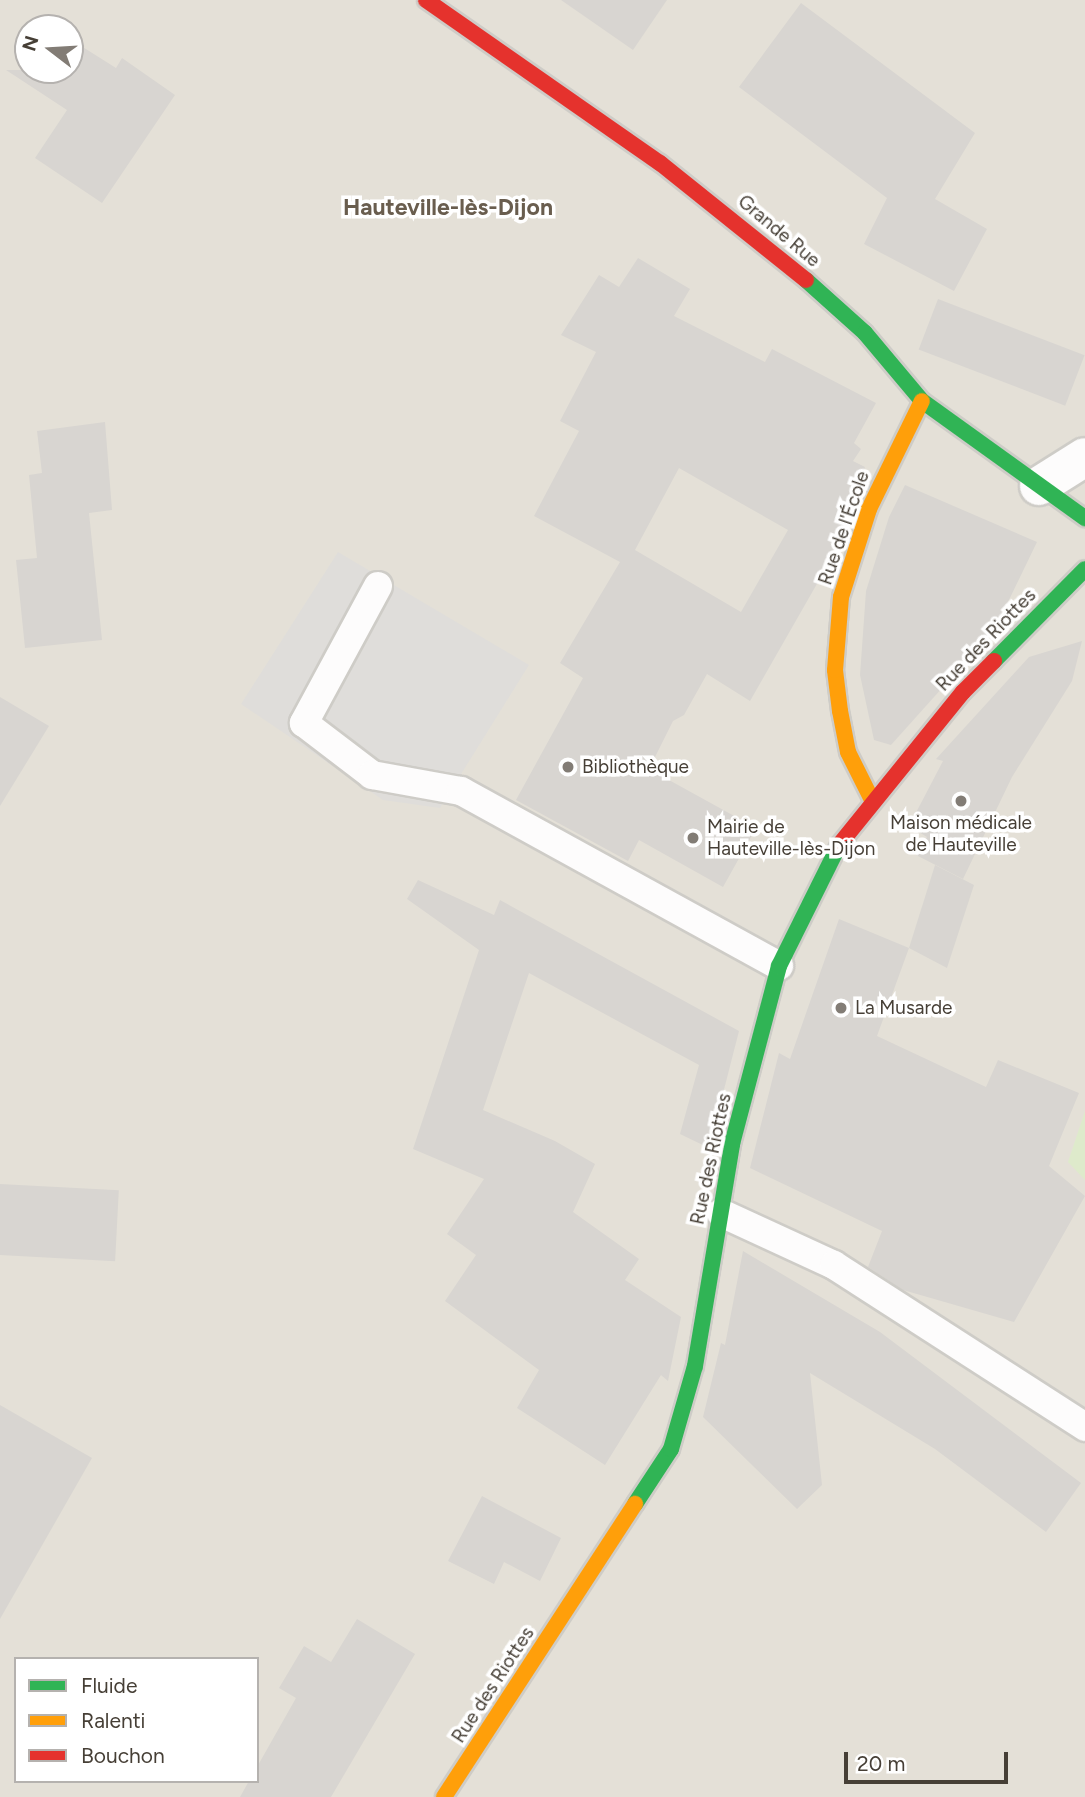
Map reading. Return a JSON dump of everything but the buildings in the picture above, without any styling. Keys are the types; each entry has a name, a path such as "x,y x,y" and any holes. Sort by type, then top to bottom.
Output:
{"street":[{"name":"Grande Rue","path":"426,0 660,163 769,246 864,334 922,401 1085,518"},
{"name":"Rue de l'École","path":"871,798 848,752 840,711 835,670 841,597 869,509 922,401"},
{"path":"1039,486 1085,457"},
{"name":"Rue des Riottes","path":"444,1797 671,1449 695,1366 732,1144 779,966 844,835 871,798 962,692 1085,569"}],"lane":[{"path":"378,586 304,723 372,775 461,792 779,966"},
{"path":"721,1213 834,1265 1085,1427"}],"shaded area":[{"path":"0,0 1085,0 1085,1797 0,1797"},
{"path":"338,552 529,665 440,808 383,800 241,704"}],"green space":[{"path":"1085,1111 1085,1180 1068,1162"}],"traffic: fast":[{"path":"806,280 865,333 922,401 1085,518"},
{"path":"994,661 1085,569"},
{"path":"635,1504 671,1449 695,1366 732,1144 779,966 839,845"}],"traffic: slow":[{"path":"871,798 848,752 840,711 835,670 841,597 869,509 922,401"},
{"path":"444,1797 635,1504"}],"traffic: jam":[{"path":"426,0 660,163 806,280"},
{"path":"839,845 963,692 994,661"}],"place":[{"name":"Bibliothèque","path":"568,767"},
{"name":"Maison médicale de Hauteville","path":"961,801"},
{"name":"Mairie de Hauteville-lès-Dijon","path":"693,838"},
{"name":"La Musarde","path":"841,1008"}],"district":[{"name":"Hauteville-lès-Dijon","path":"448,207"}]}
